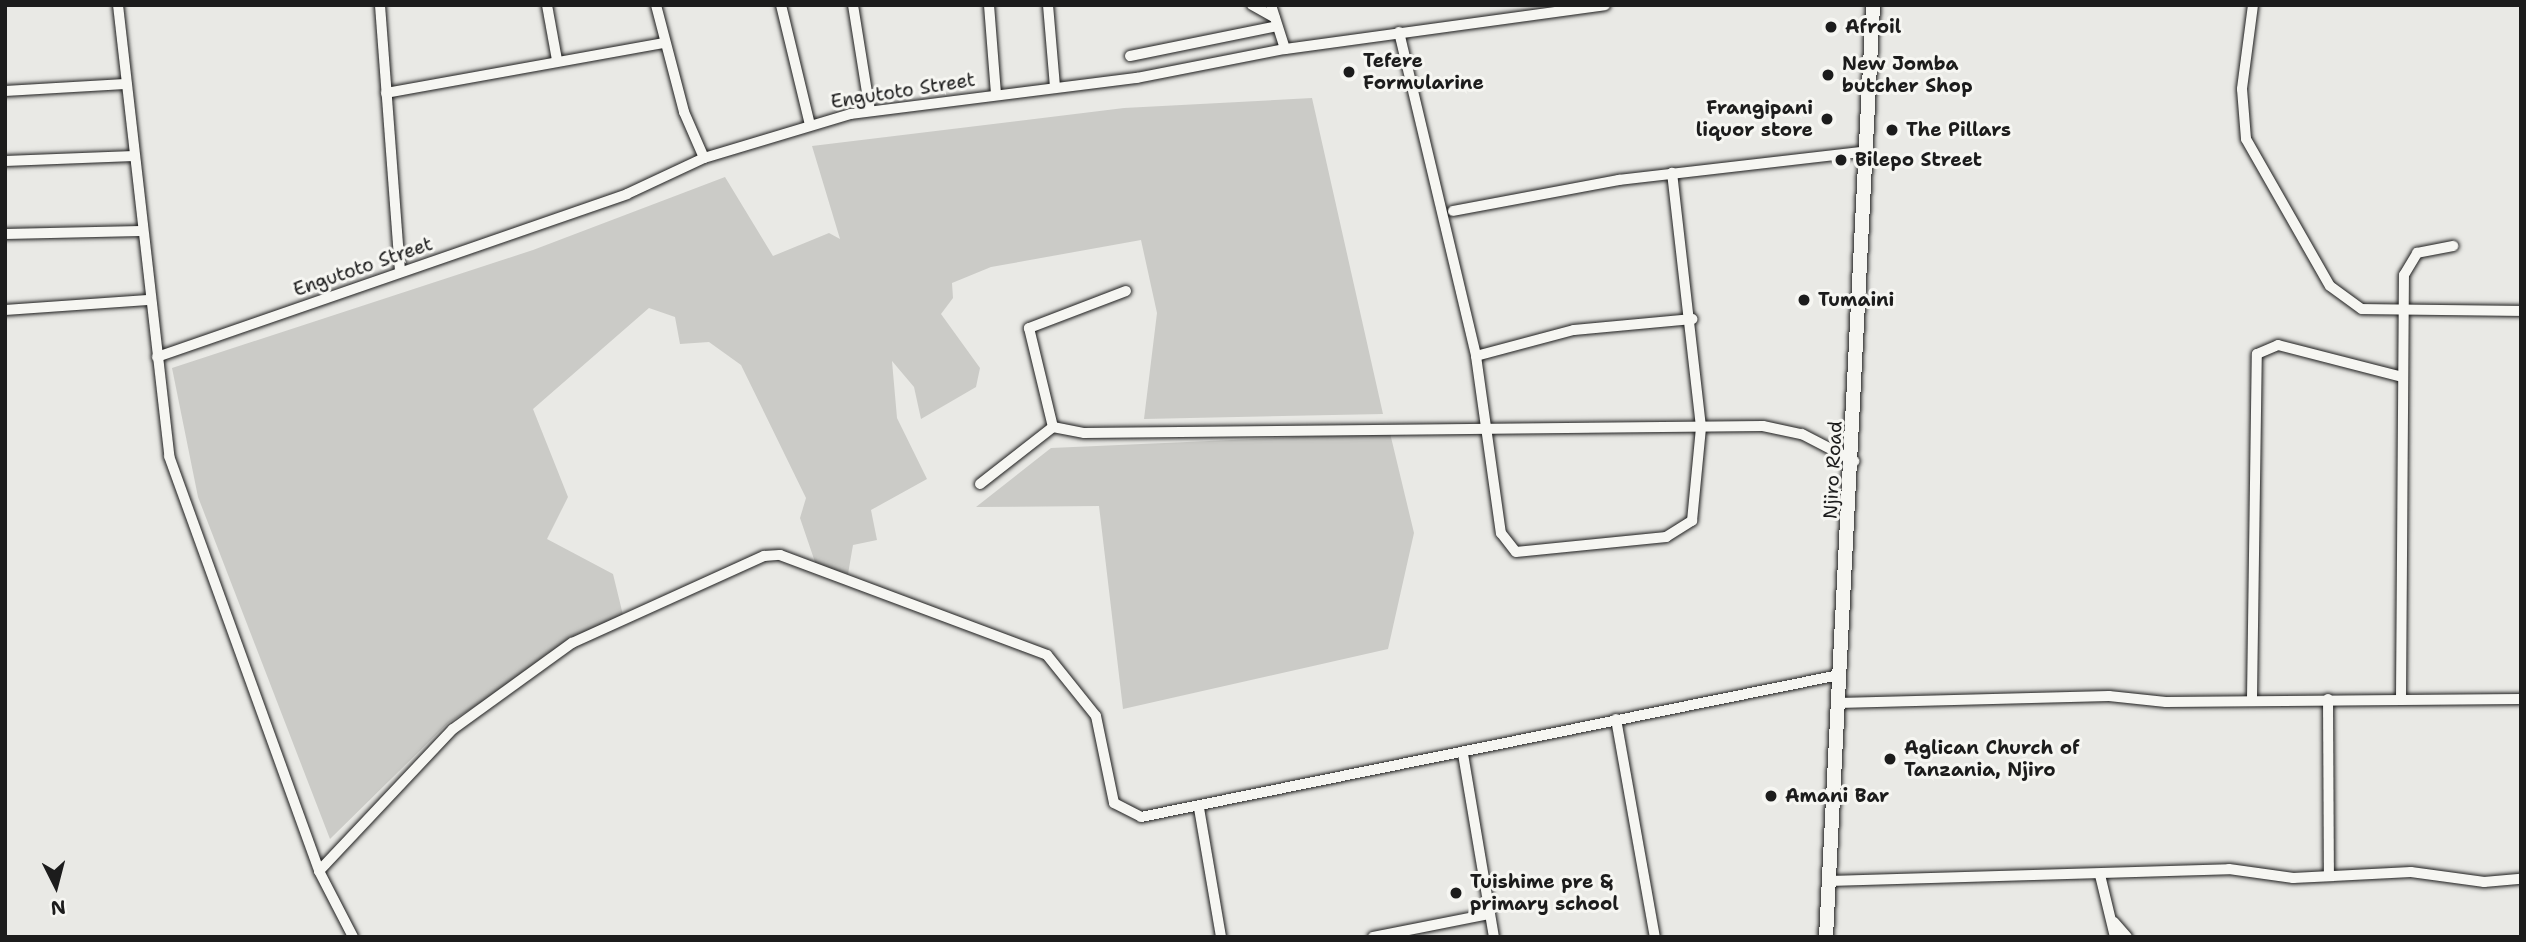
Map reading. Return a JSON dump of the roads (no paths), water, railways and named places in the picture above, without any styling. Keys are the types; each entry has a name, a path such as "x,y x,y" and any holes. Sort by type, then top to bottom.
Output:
{"street":[{"path":"118,5 148,300 169,456 319,871 353,937"},
{"path":"380,5 400,269"},
{"path":"547,5 557,60"},
{"path":"656,5 664,43 704,158"},
{"path":"781,5 810,125"},
{"path":"853,5 870,111"},
{"path":"989,5 996,94"},
{"path":"1048,5 1055,86"},
{"path":"1252,5 1273,12"},
{"name":"Engutoto Street","path":"157,357 400,269 627,194 704,158 810,125 870,111 1055,86 1137,78 1285,49 1605,5"},
{"name":"Njiro Road","path":"1826,937 1839,675 1854,461 1862,152 1873,5"},
{"path":"2253,5 2242,89 2255,162 2340,297 2362,309 2521,311"},
{"path":"1273,12 1285,49"},
{"path":"1130,56 1273,12"},
{"path":"1399,32 1476,356 1501,533 1506,545 1529,553 1666,537 1687,528 1694,515 1701,428 1692,319 1672,173"},
{"path":"386,93 557,60 664,43"},
{"path":"5,91 125,84"},
{"path":"1453,211 1672,173 1862,152"},
{"path":"5,162 134,156"},
{"path":"5,234 141,232"},
{"path":"2401,699 2403,311 2411,257 2453,246"},
{"path":"1053,427 1029,328 1126,291"},
{"path":"5,310 148,300"},
{"path":"1476,356 1574,330 1692,319"},
{"path":"2252,698 2257,354 2278,345 2403,377"},
{"path":"980,485 1053,427 1084,433 1786,428 1854,461"},
{"path":"319,871 453,729 572,643 764,556 780,555 1047,655 1096,716 1114,803 1141,817 1199,808 1463,754 1616,719 1839,675"},
{"path":"1838,703 2252,698 2521,699"},
{"path":"2328,699 2329,876"},
{"path":"1616,719 1655,937"},
{"path":"1463,754 1494,937"},
{"path":"1199,808 1221,937"},
{"path":"1829,881 2100,875 2229,869 2329,876 2432,872 2484,882 2521,879"},
{"path":"2100,875 2114,922 2115,937"},
{"path":"1373,937 1489,914"},
{"path":"2114,922 2127,937"}],"place":[{"name":"Afroil","path":"1831,27"},
{"name":"Tefere Formularine","path":"1349,72"},
{"name":"New Jomba butcher Shop","path":"1828,75"},
{"name":"Frangipani liquor store","path":"1827,119"},
{"name":"The Pillars","path":"1892,130"},
{"name":"Bilepo Street","path":"1841,160"},
{"name":"Tumaini","path":"1804,300"},
{"name":"Aglican Church of Tanzania, Njiro","path":"1890,759"},
{"name":"Amani Bar","path":"1771,796"},
{"name":"Tuishime pre & primary school","path":"1456,893"}]}
